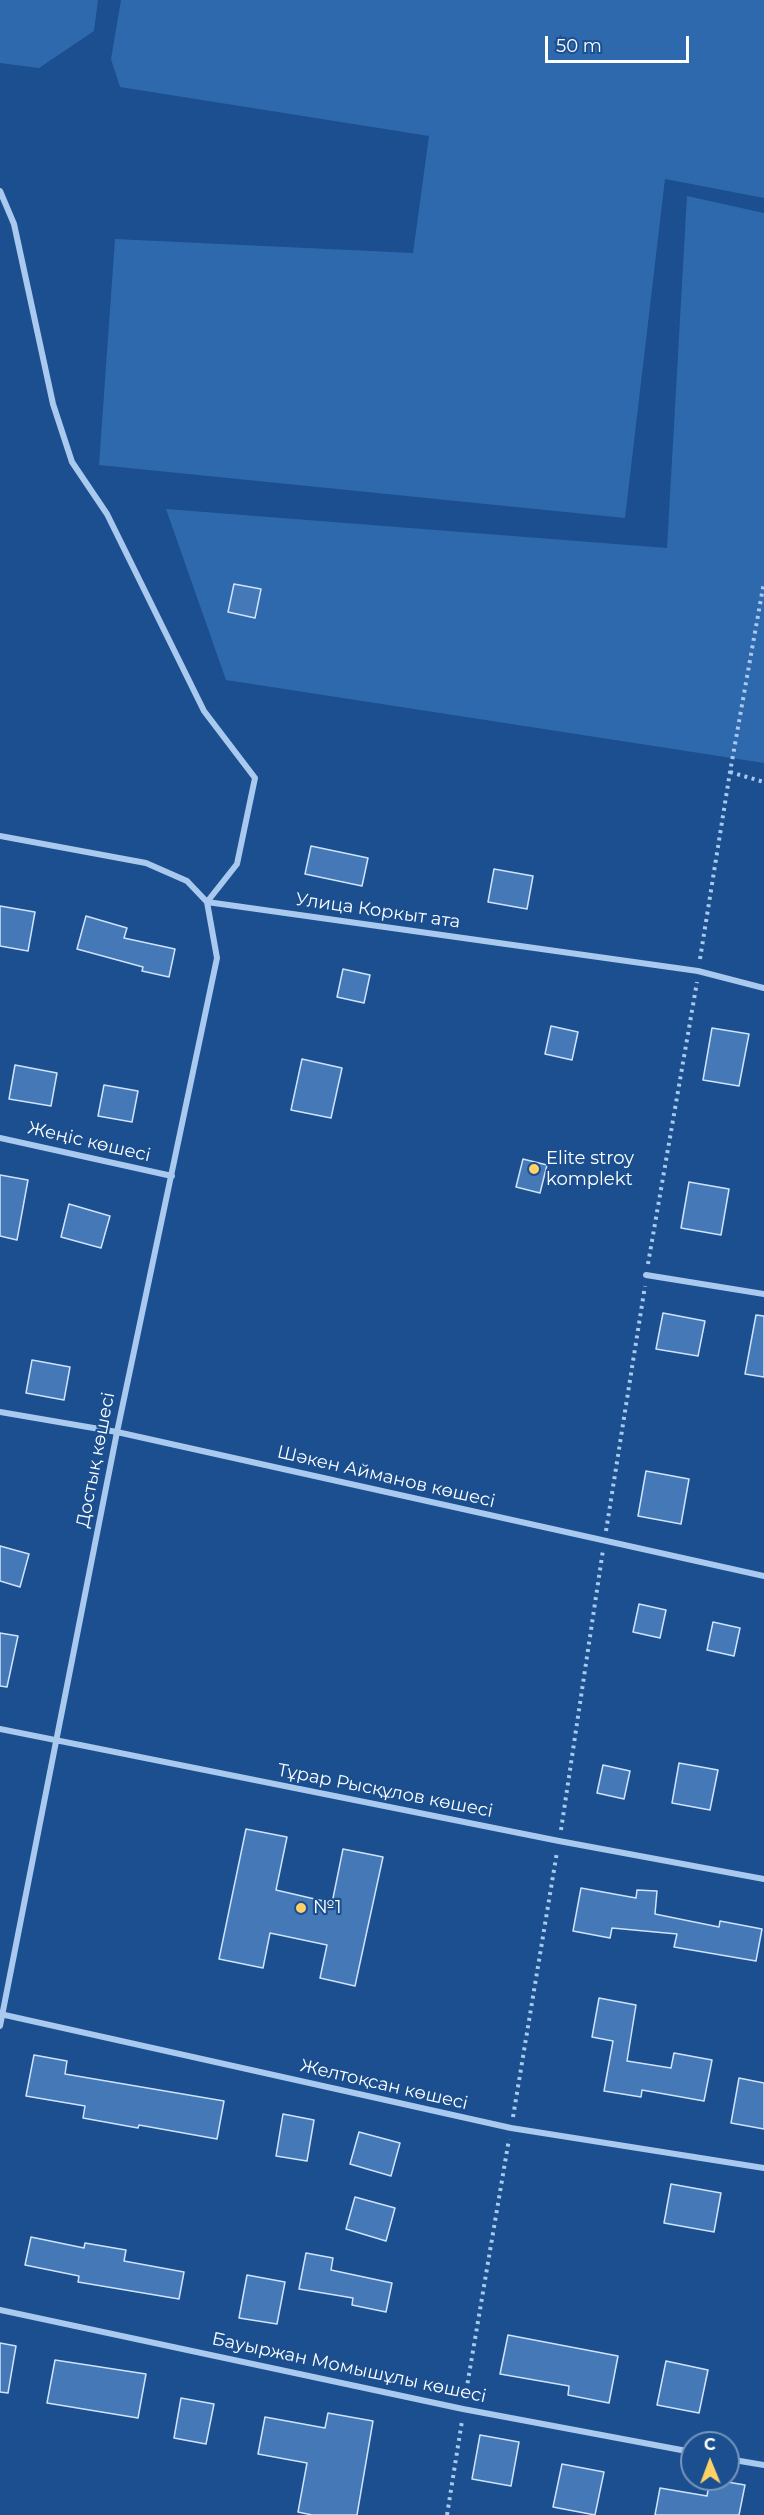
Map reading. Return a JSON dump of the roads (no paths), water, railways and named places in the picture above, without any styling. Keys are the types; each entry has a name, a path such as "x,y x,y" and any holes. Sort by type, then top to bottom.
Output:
{"street":[{"path":"0,191 14,224 54,404 72,462 107,514 204,711 255,778 237,864 207,902 187,881 146,863 0,836"},
{"name":"Улица Коркыт ата","path":"207,902 698,971 764,988"},
{"name":"Достық көшесі","path":"0,2025 117,1432 217,958 207,902"},
{"name":"Жеңіс көшесі","path":"0,1138 172,1176"},
{"path":"646,1275 764,1294"},
{"name":"Шәкен Айманов көшесі","path":"0,1412 117,1432 764,1576"},
{"name":"Тұрар Рысқұлов көшесі","path":"0,1730 547,1839 764,1879"},
{"name":"Желтоқсан көшесі","path":"1,2014 511,2128 764,2168"},
{"name":"Бауыржан Момышұлы көшесі","path":"0,2310 464,2409 680,2450"},
{"path":"740,2461 764,2465"}],"place":[{"name":"Elite stroy komplekt","path":"534,1169"},
{"name":"№1","path":"301,1908"}]}
